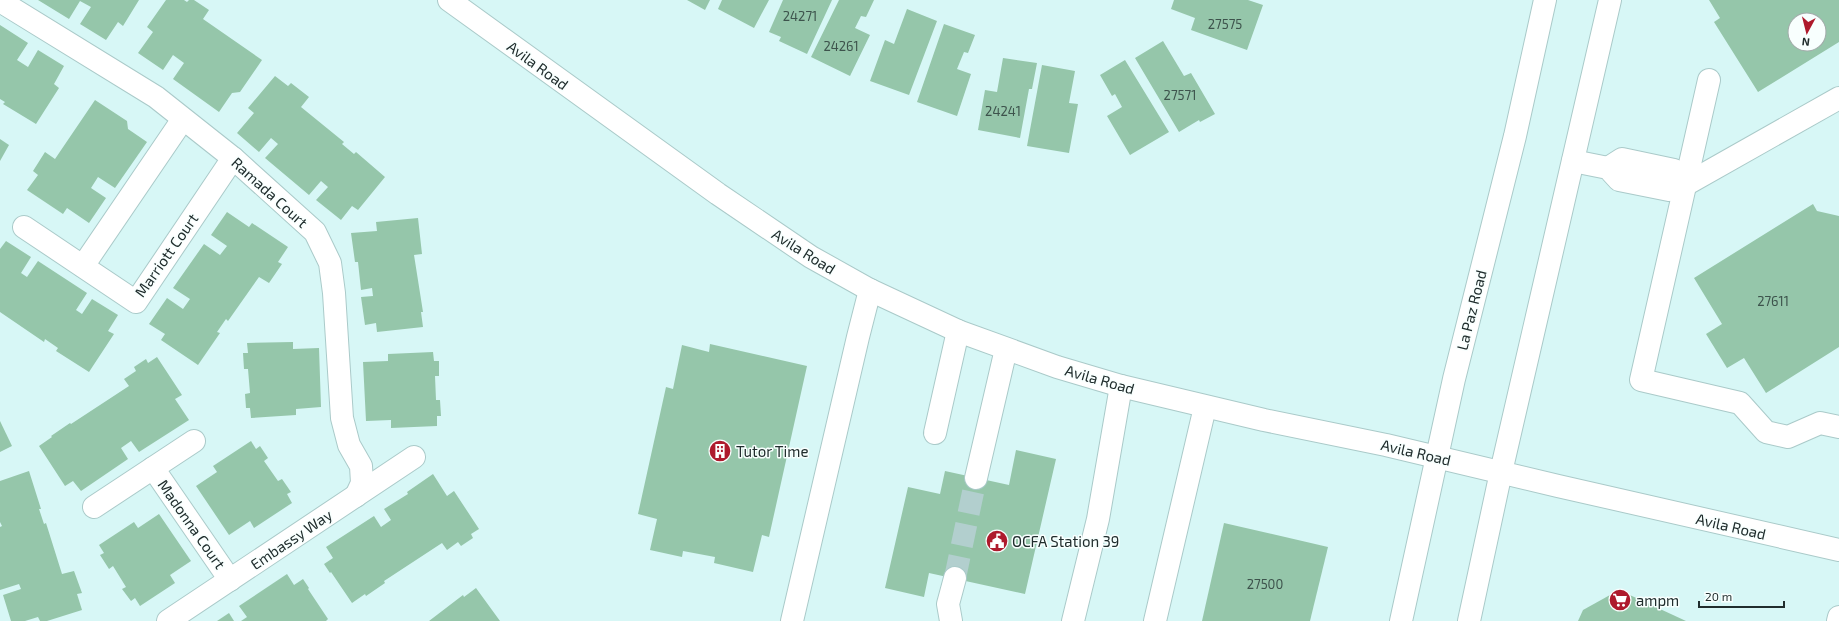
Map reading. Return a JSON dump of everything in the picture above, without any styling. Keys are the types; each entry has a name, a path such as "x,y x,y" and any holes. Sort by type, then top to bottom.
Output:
{"main road":[{"name":"Avila Road","path":"449,0 718,194 811,257 870,290 958,331 1058,367 1121,386 1204,407 1436,456 1573,490 1839,550"},
{"name":"La Paz Road","path":"1401,621 1436,456 1515,136 1545,0"},
{"path":"1469,621 1501,472 1610,0"},
{"name":"Ramada Court","path":"0,1 156,97 233,158 314,232 330,263 334,293 342,418 349,445 361,466 362,483 356,496"},
{"path":"1709,80 1682,185 1641,380 1740,403 1766,432 1788,437 1820,423 1839,427"},
{"path":"1573,160 1608,168 1619,180 1669,190 1682,185 1839,98"},
{"path":"83,266 183,119"},
{"name":"Marriott Court","path":"24,227 136,302 233,158"},
{"path":"792,621 870,290"},
{"path":"935,433 958,331"},
{"path":"976,478 1006,349"},
{"path":"1073,621 1098,519 1121,386"},
{"path":"1155,621 1204,407"},
{"name":"Madonna Court","path":"94,506 194,441"},
{"name":"Embassy Way","path":"168,621 414,457"},
{"name":"Madonna Court","path":"153,468 230,580"},
{"path":"950,613 954,578"},
{"path":"1838,621 1839,617"}],"building":[{"path":"38,0 139,0 123,26 118,22 106,40 80,24 91,7 80,1 69,19"},
{"path":"166,0 184,0 187,2 189,0 194,0 209,10 203,19 262,60 240,92 232,93 219,112 173,79 184,63 173,55 163,70 138,53 153,32 147,27"},
{"path":"687,0 710,0 705,10"},
{"path":"722,0 769,0 754,28 718,9"},
{"path":"783,0 832,0 807,54 779,41 781,37 769,32"},
{"path":"839,0 874,0 866,17 861,16 855,28 870,35 850,76 811,57"},
{"path":"1174,0 1248,0 1263,5 1247,50 1191,30 1195,18 1171,9"},
{"path":"1709,0 1839,0 1839,42 1827,49 1827,12 1787,12 1787,52 1823,52 1758,92 1714,22 1720,18"},
{"path":"907,9 937,21 909,95 870,81 885,40 894,44"},
{"path":"944,24 975,35 968,53 964,52 957,69 971,74 957,116 917,102"},
{"path":"0,25 28,43 17,60 28,67 38,50 64,66 54,84 59,88 36,124 3,104 5,102 0,99"},
{"path":"1163,41 1184,76 1191,73 1215,114 1200,122 1199,120 1179,132 1135,58"},
{"path":"1003,58 1037,63 1032,89 1029,89 1020,138 978,130 985,90 997,92"},
{"path":"1125,60 1169,132 1130,155 1107,116 1122,107 1115,94 1112,96 1100,75"},
{"path":"1042,65 1075,71 1069,103 1078,104 1069,153 1027,146"},
{"path":"275,76 288,86 291,83 309,97 301,107 344,142 342,144 354,154 356,152 385,177 358,210 352,206 341,220 316,200 328,187 321,181 309,195 265,158 278,144 271,138 259,152 237,133 254,113 248,108"},
{"path":"95,100 127,121 128,129 147,142 115,188 98,177 91,188 106,198 89,223 67,208 63,214 27,190 38,175 33,171 45,152 55,159"},
{"path":"0,139 9,145 0,161"},
{"path":"1813,204 1817,211 1839,216 1839,347 1766,393 1744,358 1727,368 1706,334 1722,324 1694,278"},
{"path":"227,212 249,227 252,223 288,247 278,262 282,264 269,283 259,277 228,321 226,319 217,332 220,333 198,365 161,340 165,334 149,324 167,298 183,309 190,299 173,288 204,244 220,255 227,246 211,235"},
{"path":"418,218 422,254 414,255 423,312 421,312 423,327 377,332 376,323 365,325 361,297 373,296 372,288 361,290 358,262 355,262 351,233 377,231 376,222"},
{"path":"6,241 31,257 21,273 27,277 38,261 87,293 76,310 82,314 92,299 118,315 108,331 114,334 89,372 56,351 58,348 45,339 44,342 0,312 0,249"},
{"path":"293,342 293,349 319,348 321,407 296,409 296,415 251,418 250,408 246,408 245,394 250,393 248,369 244,369 243,353 248,353 247,343"},
{"name":"Tutor Time","path":"710,344 807,366 769,537 762,535 753,572 714,563 715,557 683,551 682,557 650,550 657,519 638,514 666,387 673,389 682,345 709,352"},
{"path":"433,352 434,361 439,361 439,376 435,376 436,400 440,400 441,416 437,416 437,426 391,428 391,420 366,421 363,362 388,361 388,354"},
{"path":"157,357 182,395 175,399 189,420 139,452 131,441 121,448 128,459 81,491 73,481 65,486 39,446 70,423 71,424 129,386 124,379 136,371 134,367 146,359 148,363"},
{"path":"0,421 12,446 0,452"},
{"path":"251,441 256,449 260,446 268,458 264,461 278,481 282,479 291,492 287,494 292,503 254,528 250,521 229,535 196,486 217,472 213,466"},
{"path":"1016,450 1056,459 1025,594 929,573 924,597 885,588 908,487 940,494 945,471 1009,485"},
{"path":"29,471 41,509 39,509 44,524 46,523 62,574 74,571 82,593 77,594 82,610 47,621 40,621 38,617 25,621 11,621 3,595 21,589 19,584 0,590 0,527 2,526 0,522 0,481"},
{"path":"433,474 447,496 454,491 479,529 471,534 473,538 461,546 458,542 447,550 442,543 384,581 385,583 366,596 365,594 352,603 324,564 333,558 326,547 374,516 381,527 391,520 384,509 408,494 407,492"},
{"path":"159,514 191,561 170,575 175,583 140,606 135,598 131,601 122,589 126,587 113,566 109,569 100,555 104,553 99,545 134,522 138,528"},
{"path":"1224,523 1328,547 1310,621 1202,621"},
{"path":"287,574 294,585 303,579 328,619 326,621 241,621 247,617 239,606"},
{"path":"476,588 500,621 429,621 463,595 464,597"},
{"name":"ampm","path":"1619,590 1686,621 1578,621 1583,610"},
{"path":"229,613 234,621 217,621"}],"tunnel":[{"path":"955,578 976,478"}],"place":[{"name":"Tutor Time","path":"720,451"},
{"name":"OCFA Station 39","path":"997,541"},
{"name":"ampm","path":"1620,600"}]}
